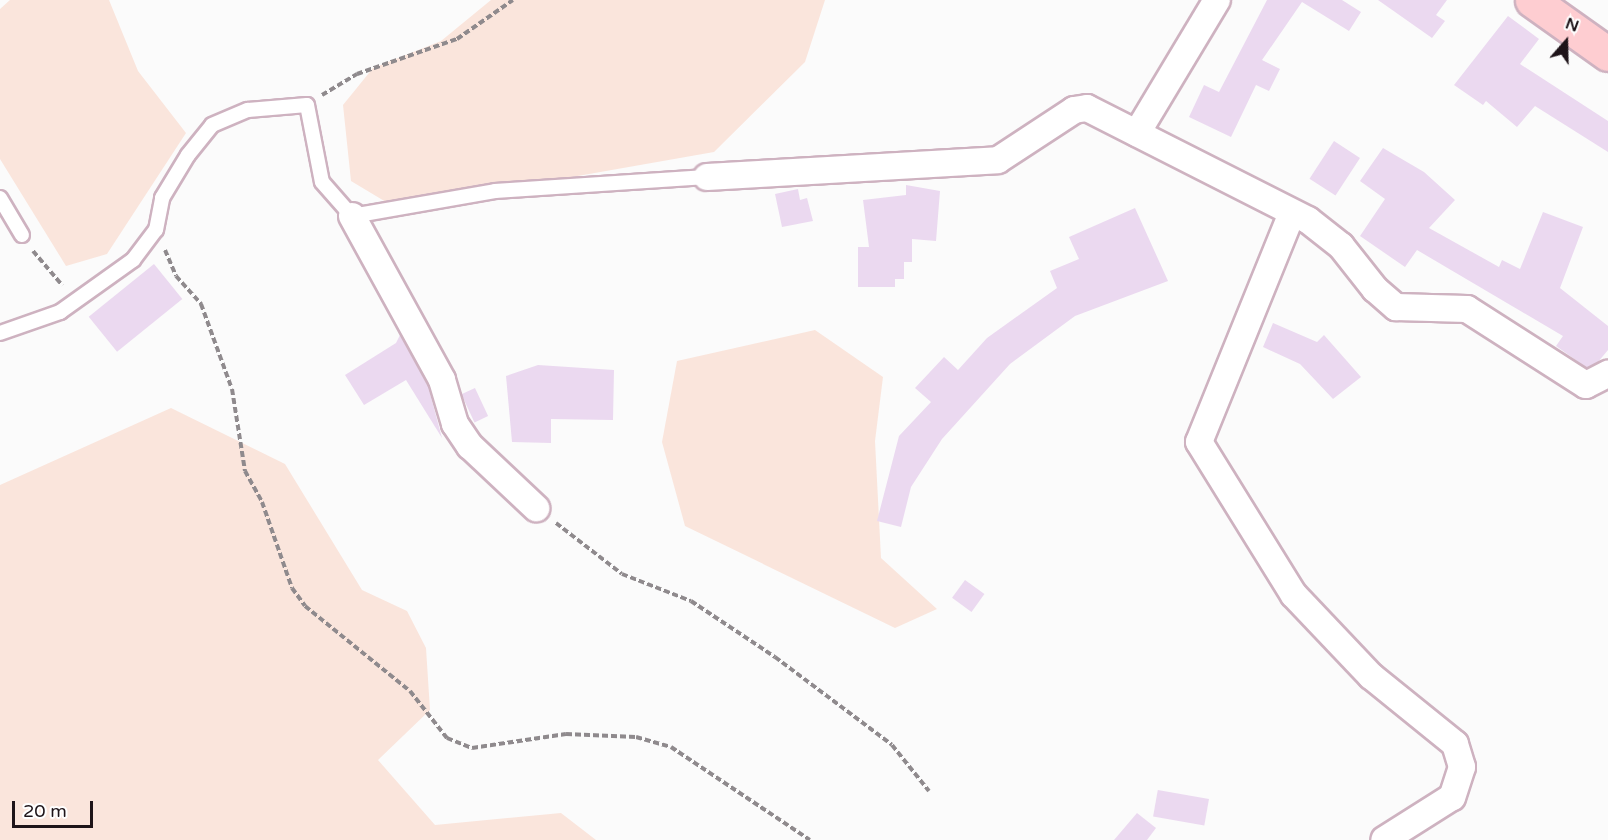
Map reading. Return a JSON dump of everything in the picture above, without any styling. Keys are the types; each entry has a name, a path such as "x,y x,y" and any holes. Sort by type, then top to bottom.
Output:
{"main road":[{"path":"1532,0 1608,54"}],"street":[{"path":"1137,133 1217,0"},
{"path":"707,177 998,160 1074,110 1087,108 1292,213 1341,246 1375,289 1396,307 1467,309 1586,385 1608,374"},
{"path":"1292,213 1199,442 1294,595 1371,676 1455,744 1462,767 1452,797 1384,840"},
{"path":"352,216 442,380 455,424 536,508"}],"lane":[{"path":"0,333 60,312 110,280 156,230 162,198 213,125 248,110 306,105 322,182 352,216 495,191 707,177"},
{"path":"0,198 22,236"}],"path":[{"path":"306,105 357,74 457,39 513,0"},
{"path":"156,230 176,276 201,304 232,389 244,471 262,502 292,588 305,606 410,691 447,738 472,748 566,734 636,737 671,747 810,840"},
{"path":"22,236 58,285 110,280"},
{"path":"536,508 622,574 691,601 775,657 892,745 929,791"}],"shaded area":[{"path":"10,0 109,0 138,71 186,133 107,254 66,266 0,159 0,9"},
{"path":"491,0 825,0 805,62 714,152 396,208 351,181 343,105 373,68 441,41"},
{"path":"815,330 883,377 875,441 881,558 937,609 895,628 685,526 662,442 677,361"},
{"path":"171,408 285,464 362,590 407,611 426,648 430,710 378,760 435,825 561,813 596,840 0,840 0,485"}],"building":[{"path":"1267,0 1342,0 1361,12 1349,31 1302,2 1262,60 1280,69 1269,91 1256,85 1231,137 1189,117 1204,85 1219,92"},
{"path":"1378,0 1447,0 1436,15 1445,21 1432,38"},
{"path":"1508,16 1539,39 1520,64 1608,121 1608,152 1535,106 1517,127 1486,101 1483,105 1454,85"},
{"path":"1334,141 1360,158 1335,196 1309,179"},
{"path":"1383,148 1424,172 1455,200 1429,228 1499,267 1502,260 1520,269 1543,212 1583,227 1560,288 1608,326 1608,350 1598,362 1587,368 1556,346 1563,336 1417,250 1405,267 1360,236 1385,199 1360,181"},
{"path":"906,185 940,191 936,241 912,239 912,262 904,262 904,279 895,279 895,287 858,287 858,247 869,247 863,200 906,195"},
{"path":"798,189 800,200 807,198 813,221 782,227 775,194"},
{"path":"1135,208 1168,281 1075,316 1010,364 942,439 911,487 901,527 877,521 899,436 931,402 915,388 944,357 958,370 987,338 1057,288 1050,271 1079,259 1069,237"},
{"path":"154,264 182,299 117,352 89,317"},
{"path":"1273,323 1317,342 1324,335 1361,377 1333,399 1300,364 1263,347"},
{"path":"400,335 428,386 442,438 406,380 364,405 345,375 396,343"},
{"path":"538,365 614,370 613,420 551,419 551,443 512,442 506,376"},
{"path":"475,388 488,416 475,422 461,394"},
{"path":"965,580 984,594 971,612 952,598"},
{"path":"1158,790 1209,799 1204,826 1153,817"},
{"path":"1137,813 1156,828 1147,840 1114,840"}]}
